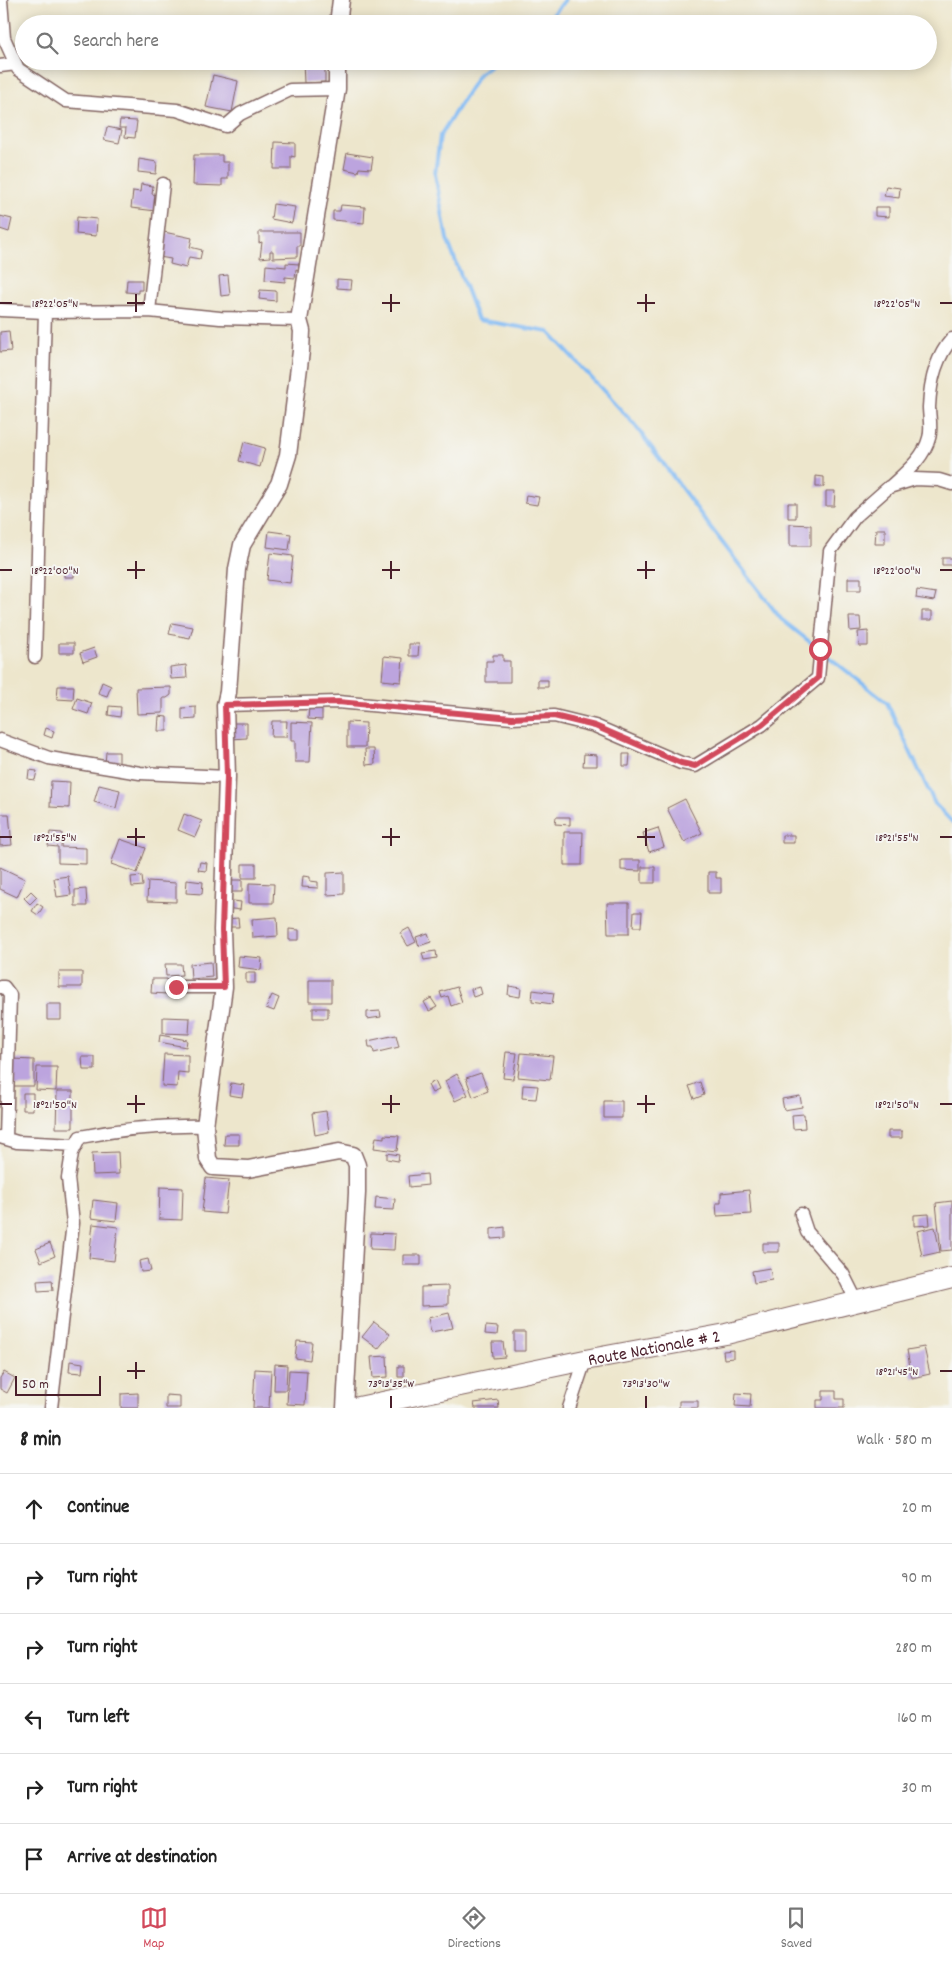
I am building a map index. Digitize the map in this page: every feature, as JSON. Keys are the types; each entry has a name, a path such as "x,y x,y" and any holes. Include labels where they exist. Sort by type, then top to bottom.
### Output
{"main road":[{"name":"Route Nationale # 2","path":"354,1408 394,1404 585,1360 726,1334 952,1278"}],"street":[{"path":"1,0 4,38 15,62"},
{"path":"339,15 341,0"},
{"path":"0,66 15,64"},
{"path":"20,70 66,101 177,110 226,126 240,114 290,90 337,89"},
{"path":"337,70 337,89 299,320 302,332 301,350 288,455 279,484 242,545 237,569 228,692 225,705 227,777 222,930 224,987 205,1126 208,1159 214,1167 248,1168 339,1152 352,1154 357,1165 357,1193 345,1408"},
{"path":"149,312 163,184"},
{"path":"0,310 149,312 220,318 299,320"},
{"path":"35,657 45,312"},
{"path":"225,705 338,702 512,718 554,716 595,726 681,763 695,766 762,725 818,678 830,551 855,517 918,460 930,437 929,406 932,380 938,361 952,338"},
{"path":"889,487 915,480 938,480 952,484"},
{"path":"0,740 49,758 76,763 140,773 227,777"},
{"path":"0,987 4,987 10,995 3,1138 17,1142 76,1146"},
{"path":"176,987 224,987"},
{"path":"51,1408 73,1223 68,1178 72,1153 80,1137 118,1130 171,1126 205,1126"},
{"path":"801,1214 807,1232 843,1274 857,1302"},
{"path":"569,1408 585,1360"}],"building":[{"path":"303,70 325,70 325,82 304,83"},
{"path":"213,75 238,81 232,112 206,107"},
{"path":"120,120 137,121 135,138 125,137 126,128 119,128"},
{"path":"107,127 122,130 119,143 104,140"},
{"path":"275,142 295,143 295,157 291,156 291,169 274,169"},
{"path":"347,153 373,157 371,169 359,168 358,172 344,169"},
{"path":"194,155 222,155 222,162 228,162 228,179 222,179 222,186 193,185"},
{"path":"139,159 157,162 156,174 138,172"},
{"path":"141,184 153,186 152,194 157,195 156,211 131,208 133,191 140,192"},
{"path":"886,186 900,188 899,198 884,196"},
{"path":"273,204 295,207 292,223 271,219"},
{"path":"341,205 365,207 364,223 333,220 333,211 340,211"},
{"path":"875,207 889,207 889,217 875,216"},
{"path":"0,216 12,219 9,232 0,229"},
{"path":"77,217 97,219 96,236 76,234"},
{"path":"164,232 192,238 190,247 202,250 200,259 189,257 186,268 170,264 171,259 159,257"},
{"path":"259,232 300,232 300,246 297,246 297,257 273,258 273,251 270,251 270,257 260,258 262,242 259,243"},
{"path":"286,263 299,264 298,270 296,269 295,278 285,277 285,282 265,280 266,265 286,267"},
{"path":"228,275 230,295 221,296 219,276"},
{"path":"337,279 352,280 351,289 337,288"},
{"path":"127,280 142,280 142,290 138,290 138,293 126,292"},
{"path":"260,290 276,291 276,301 259,299"},
{"path":"9,331 11,351 0,352 0,332"},
{"path":"244,442 265,448 260,467 239,461"},
{"path":"816,476 824,477 824,487 816,487"},
{"path":"826,491 835,491 834,506 826,506"},
{"path":"526,495 539,497 537,505 525,503"},
{"path":"788,503 796,503 796,518 788,518"},
{"path":"790,524 811,525 811,546 790,546"},
{"path":"876,529 885,529 885,544 875,544"},
{"path":"269,531 291,534 289,550 267,547"},
{"path":"270,553 293,556 290,583 267,580"},
{"path":"942,558 952,558 952,565 942,565"},
{"path":"64,570 74,570 74,577 64,577"},
{"path":"848,578 861,578 861,590 848,590"},
{"path":"917,590 936,593 934,601 916,598"},
{"path":"922,611 932,611 932,620 922,620"},
{"path":"849,617 860,617 861,630 850,631"},
{"path":"172,623 193,627 190,638 169,634"},
{"path":"868,631 868,646 859,646 858,632"},
{"path":"59,643 74,643 74,653 59,653"},
{"path":"409,644 419,644 418,656 409,656"},
{"path":"94,648 97,657 83,662 80,653"},
{"path":"493,655 503,655 503,661 510,661 510,682 486,682 486,661 493,661"},
{"path":"384,656 403,658 401,682 382,680"},
{"path":"186,665 187,678 171,679 170,667"},
{"path":"538,680 548,680 548,687 538,687"},
{"path":"102,682 111,686 107,696 98,693"},
{"path":"58,686 74,686 73,700 57,699"},
{"path":"171,687 171,695 163,698 163,713 137,714 136,688"},
{"path":"77,698 92,703 88,714 73,709"},
{"path":"109,706 121,707 120,717 108,715"},
{"path":"196,707 196,719 182,720 182,708"},
{"path":"309,707 322,707 322,720 308,719"},
{"path":"159,716 167,717 167,731 158,731"},
{"path":"272,721 287,721 286,737 271,737"},
{"path":"291,722 312,723 310,762 295,762 295,741 291,741"},
{"path":"347,722 366,723 365,747 347,747"},
{"path":"230,723 247,723 247,738 230,739"},
{"path":"46,728 54,731 52,738 44,735"},
{"path":"365,749 374,749 375,764 366,765"},
{"path":"106,752 119,752 119,765 105,764"},
{"path":"584,754 597,755 597,766 583,766"},
{"path":"623,754 630,754 629,766 623,766"},
{"path":"29,770 37,771 35,780 28,779"},
{"path":"51,781 70,782 69,808 50,807"},
{"path":"99,785 120,790 116,808 94,802"},
{"path":"685,799 702,833 684,842 667,808"},
{"path":"0,814 9,814 12,845 0,846"},
{"path":"184,814 202,821 195,837 178,830"},
{"path":"556,817 570,817 570,825 555,824"},
{"path":"658,828 664,847 649,852 643,833"},
{"path":"50,832 62,833 61,847 86,848 86,864 58,863 58,847 48,846"},
{"path":"564,832 583,832 582,865 564,865"},
{"path":"782,835 794,835 794,843 782,843"},
{"path":"120,839 146,848 137,873 111,864"},
{"path":"621,860 640,860 640,871 621,870"},
{"path":"200,862 207,863 206,871 198,870"},
{"path":"242,864 256,864 256,878 242,878"},
{"path":"0,867 25,879 17,897 0,889"},
{"path":"642,867 655,867 655,883 642,883"},
{"path":"344,872 344,894 327,895 327,873"},
{"path":"708,872 716,872 716,878 721,878 721,893 708,893"},
{"path":"68,876 71,895 57,897 54,878"},
{"path":"142,876 143,886 132,887 131,877"},
{"path":"303,876 310,877 310,881 318,882 318,888 302,887"},
{"path":"187,880 203,882 202,894 186,893"},
{"path":"226,880 242,880 242,892 226,892"},
{"path":"148,881 176,883 176,902 147,901"},
{"path":"249,883 274,884 273,903 249,903"},
{"path":"86,889 87,906 75,906 75,890"},
{"path":"31,891 37,897 30,904 24,898"},
{"path":"226,900 241,902 240,910 226,908"},
{"path":"37,903 43,907 38,915 32,911"},
{"path":"607,903 629,903 629,934 608,934"},
{"path":"634,912 642,912 641,927 633,927"},
{"path":"277,917 278,936 253,938 252,919"},
{"path":"238,918 239,927 226,927 226,919"},
{"path":"409,928 416,942 408,946 400,933"},
{"path":"289,929 299,930 299,940 289,940"},
{"path":"428,933 431,942 419,946 416,937"},
{"path":"436,951 437,958 424,960 422,953"},
{"path":"239,956 262,958 261,970 238,967"},
{"path":"211,962 212,977 191,979 190,964"},
{"path":"165,964 181,964 182,975 166,976"},
{"path":"59,972 82,972 82,987 59,987"},
{"path":"246,973 255,973 255,983 246,983"},
{"path":"152,979 167,979 167,994 151,993"},
{"path":"309,980 331,980 331,1002 309,1002"},
{"path":"509,986 521,988 520,997 508,995"},
{"path":"457,987 462,1002 451,1006 448,996 442,998 440,992"},
{"path":"480,987 482,994 473,997 471,989"},
{"path":"533,990 554,993 552,1004 532,1001"},
{"path":"272,995 279,998 274,1011 266,1008"},
{"path":"431,998 437,1007 429,1011 424,1002"},
{"path":"47,1004 61,1004 61,1020 47,1020"},
{"path":"313,1008 328,1008 328,1018 313,1018"},
{"path":"380,1011 381,1017 367,1019 367,1012"},
{"path":"163,1017 190,1018 189,1034 163,1033"},
{"path":"160,1035 187,1040 186,1047 159,1042"},
{"path":"396,1035 399,1047 374,1053 373,1047 369,1047 368,1041"},
{"path":"506,1052 517,1053 513,1079 503,1078"},
{"path":"521,1053 553,1056 550,1080 518,1077"},
{"path":"164,1054 188,1055 188,1073 178,1072 177,1087 162,1086"},
{"path":"82,1057 95,1057 95,1070 83,1070"},
{"path":"12,1059 34,1060 34,1086 12,1086"},
{"path":"37,1067 57,1067 56,1091 36,1090"},
{"path":"481,1073 488,1091 473,1097 466,1078"},
{"path":"457,1074 468,1095 455,1101 445,1081"},
{"path":"435,1081 439,1090 432,1093 428,1085"},
{"path":"700,1082 704,1095 694,1099 689,1086"},
{"path":"231,1083 244,1085 242,1097 229,1095"},
{"path":"523,1085 538,1086 536,1099 522,1098"},
{"path":"57,1091 73,1091 73,1128 56,1128"},
{"path":"23,1093 33,1093 33,1110 23,1110"},
{"path":"800,1096 802,1107 784,1110 782,1099"},
{"path":"604,1101 622,1101 622,1118 604,1118"},
{"path":"326,1111 329,1132 315,1135 312,1113"},
{"path":"804,1114 805,1128 793,1129 792,1115"},
{"path":"888,1131 902,1131 902,1138 888,1138"},
{"path":"225,1134 239,1134 239,1145 224,1145"},
{"path":"384,1135 399,1136 397,1151 374,1148 376,1137 384,1138"},
{"path":"118,1152 119,1174 93,1175 92,1153"},
{"path":"387,1153 399,1155 398,1161 387,1159"},
{"path":"427,1174 428,1185 409,1187 408,1176"},
{"path":"206,1178 229,1180 225,1214 202,1212"},
{"path":"160,1187 183,1188 182,1220 159,1219"},
{"path":"749,1190 751,1214 717,1216 716,1203 721,1203 721,1193"},
{"path":"376,1197 395,1199 394,1210 375,1209"},
{"path":"93,1200 118,1203 116,1221 91,1218"},
{"path":"952,1201 952,1250 941,1251 936,1203"},
{"path":"929,1214 930,1225 914,1226 914,1215"},
{"path":"93,1224 118,1227 114,1261 89,1258"},
{"path":"505,1227 505,1238 491,1239 491,1229"},
{"path":"935,1227 940,1252 922,1256 917,1231"},
{"path":"371,1233 395,1234 394,1250 370,1249"},
{"path":"50,1243 55,1256 41,1262 36,1249"},
{"path":"763,1243 779,1243 779,1252 763,1252"},
{"path":"403,1255 421,1255 421,1265 403,1265"},
{"path":"148,1259 151,1271 141,1272 139,1261"},
{"path":"770,1268 772,1280 754,1283 752,1271"},
{"path":"52,1280 53,1290 38,1291 37,1281"},
{"path":"448,1286 448,1305 421,1306 421,1287"},
{"path":"449,1313 453,1328 431,1332 428,1318"},
{"path":"374,1322 390,1334 378,1349 362,1337"},
{"path":"486,1326 498,1327 497,1335 485,1334"},
{"path":"514,1332 525,1332 525,1351 514,1351"},
{"path":"297,1341 312,1342 310,1360 295,1358"},
{"path":"492,1342 503,1342 505,1357 493,1358"},
{"path":"924,1347 930,1374 912,1378 907,1350"},
{"path":"733,1350 733,1358 724,1359 723,1351"},
{"path":"387,1356 388,1377 373,1378 371,1357"},
{"path":"70,1361 83,1363 82,1373 69,1372"},
{"path":"275,1364 287,1365 286,1390 274,1390"},
{"path":"398,1366 404,1366 404,1377 398,1377"},
{"path":"255,1369 271,1370 269,1408 253,1408"},
{"path":"289,1370 307,1371 305,1405 287,1404"},
{"path":"4,1372 15,1378 7,1393 0,1389 0,1378"},
{"path":"823,1391 836,1391 836,1399 844,1399 844,1408 817,1408 817,1400 823,1400"},
{"path":"138,1393 138,1408 121,1408 121,1394"},
{"path":"736,1393 751,1394 750,1407 735,1406"},
{"path":"166,1395 180,1396 180,1408 166,1408"},
{"path":"498,1400 499,1408 475,1408 474,1403"},
{"path":"679,1401 698,1401 698,1408 679,1408"}],"waterway":[{"path":"552,15 565,0"},
{"path":"484,70 479,74 440,136 435,174 447,239 478,320 549,332 634,424 781,619 887,703 935,804 952,822"}],"route":[{"path":"176,987 224,987 222,930 227,777 225,705 338,702 512,718 554,716 595,726 681,763 695,766 762,725 818,678 820,649"}]}
